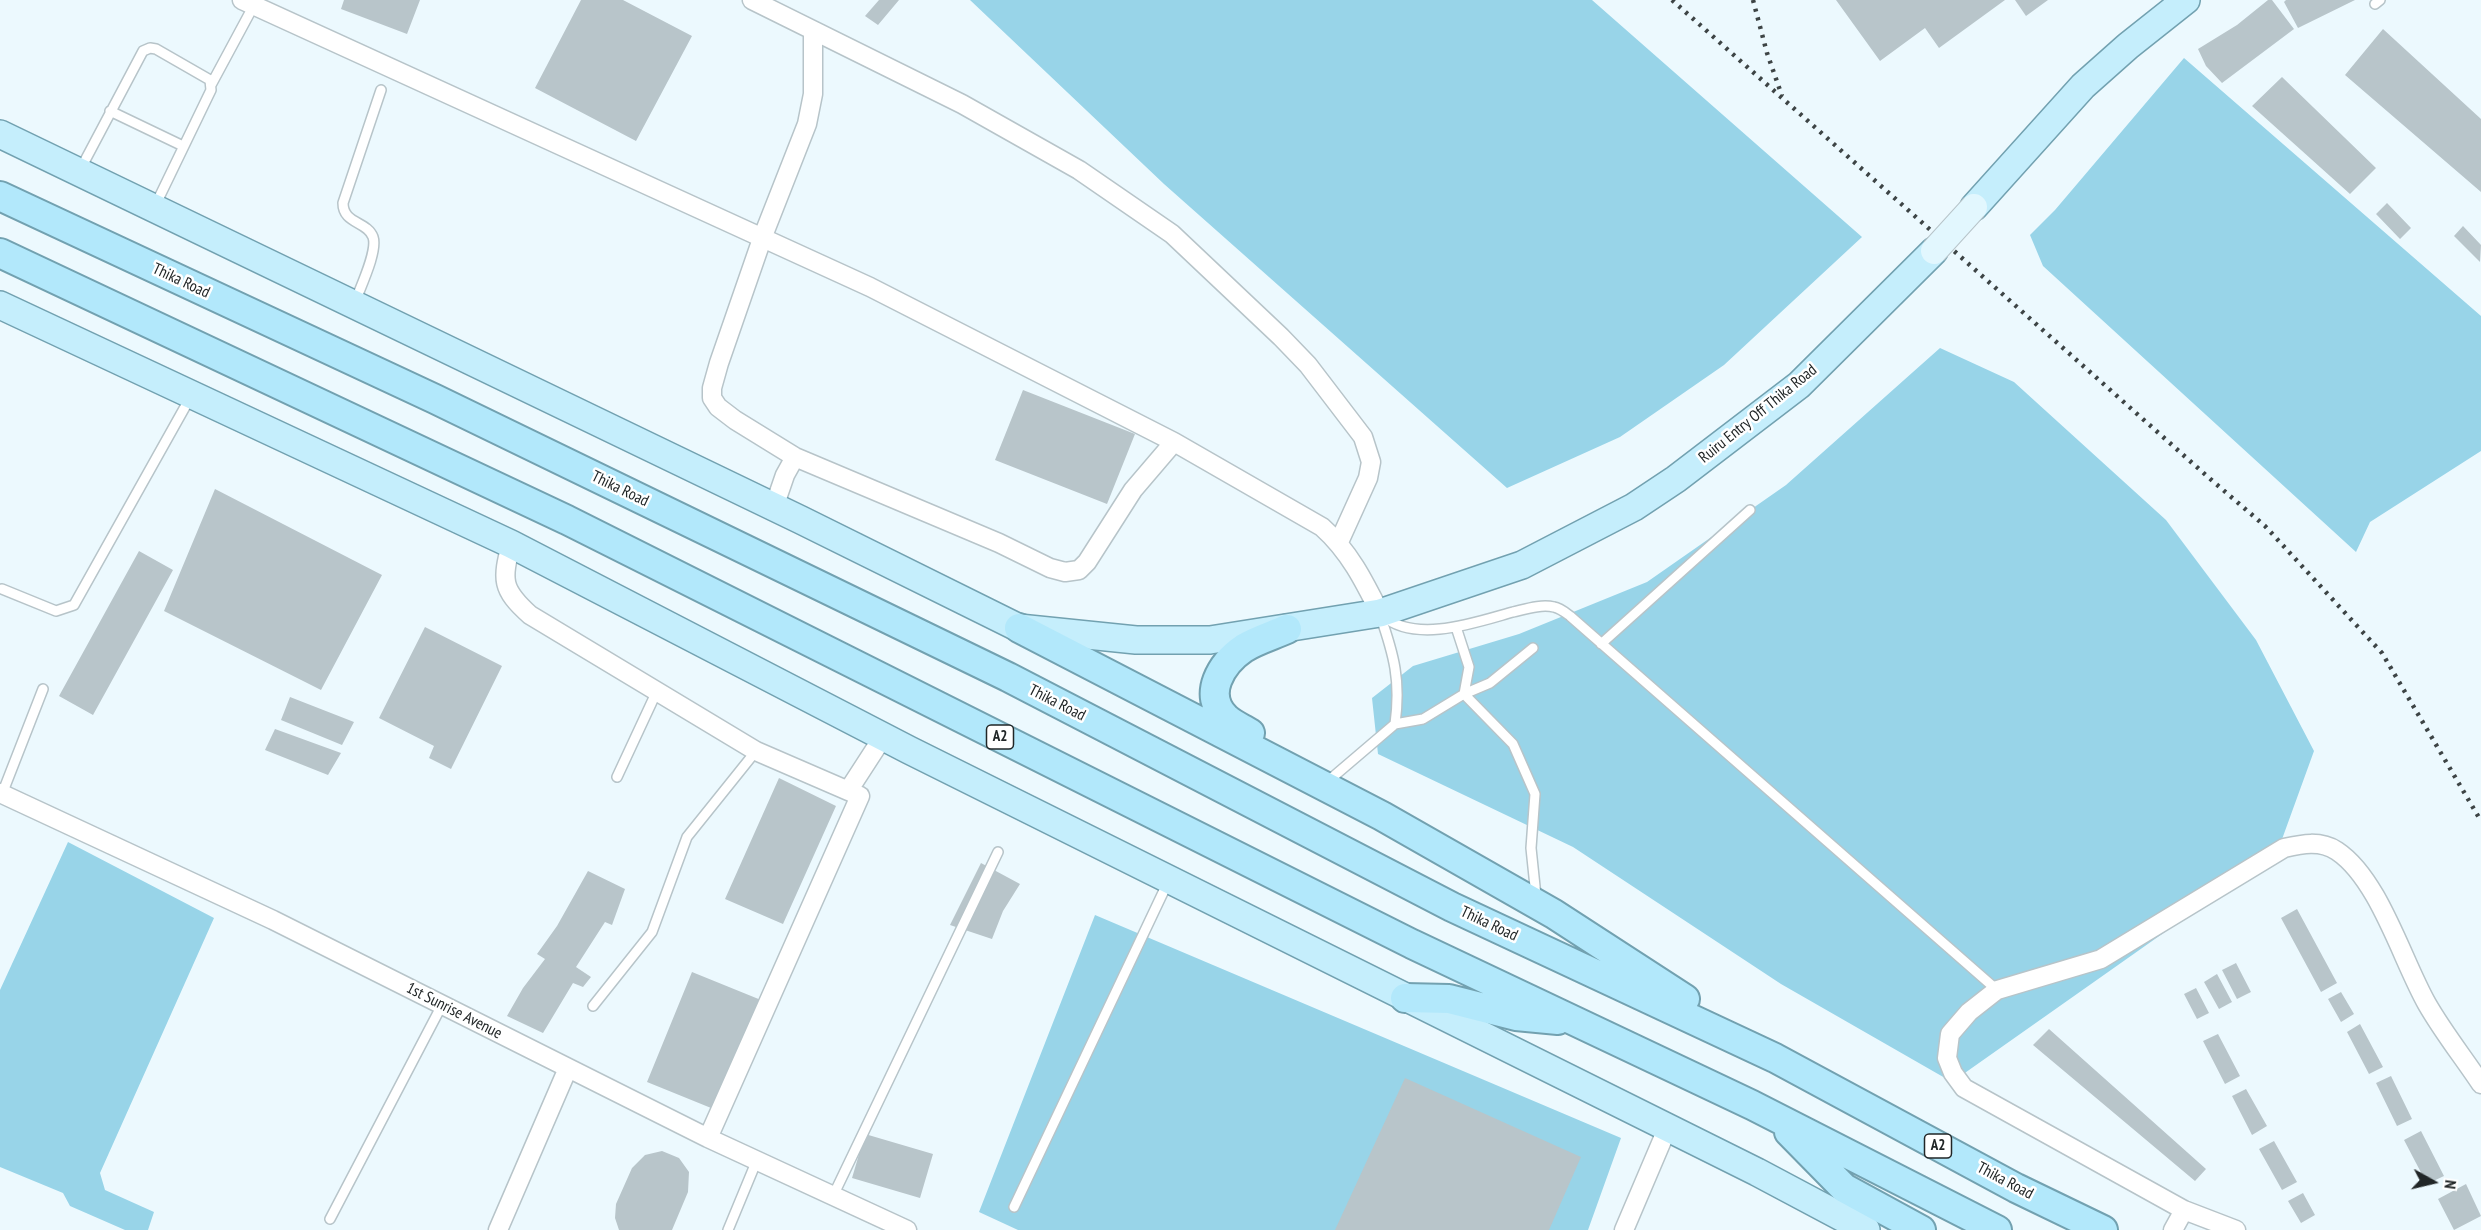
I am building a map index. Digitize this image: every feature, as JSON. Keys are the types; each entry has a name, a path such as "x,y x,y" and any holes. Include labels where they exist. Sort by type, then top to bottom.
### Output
{"highway":[{"name":"Thika Road","path":"0,196 446,404 1008,677 1452,907 1775,1058 2016,1188 2103,1230"},
{"name":"A2","path":"0,253 567,520 1412,944 1771,1115 1997,1230"},
{"path":"1019,628 1382,816"},
{"path":"1287,629 1244,648 1220,671 1213,693 1217,706 1226,718 1382,816 1536,905 1775,1058"},
{"path":"1405,998 1449,999 1516,1016 1575,1022"},
{"path":"1771,1115 1844,1188 1921,1230"}],"main road":[{"name":"Ruiru Entry Off Thika Road","path":"1019,628 1136,640 1210,640 1380,613 1522,566 1634,507 1676,479 1799,385 1934,251 2083,86 2128,46 2186,0"},
{"path":"0,134 774,507 1019,628"},
{"path":"0,306 511,544 884,737 1757,1172 1866,1230"}],"street":[{"path":"752,0 962,104 1079,170 1172,234 1308,365 1363,437 1371,462 1368,478 1340,542"},
{"path":"248,3 763,236 870,287 1174,442 1322,527 1340,542 1380,613"},
{"path":"813,32 813,94 807,124 763,236 719,363 712,387 712,398 718,407 795,457 999,543 1050,568 1065,572 1079,570 1087,562 1133,490 1174,442"},
{"path":"774,507 785,475 795,457"},
{"path":"511,544 504,573 516,603 530,615 756,751 860,796 708,1138"},
{"path":"848,791 884,737"},
{"name":"1st Sunrise Avenue","path":"1,793 273,920 708,1138 907,1230"},
{"path":"2236,1230 2184,1210 1964,1088 1953,1073 1947,1058 1950,1034 1968,1011 1997,990 2101,959 2284,848 2309,842 2335,850 2350,863 2373,893 2427,1004 2481,1084"},
{"path":"498,1230 568,1068"},
{"path":"1623,1230 1667,1129"},
{"path":"2173,1230 2184,1210"}],"lane":[{"path":"153,209 211,90 211,85 248,3"},
{"path":"79,172 143,51 150,48 156,49 210,80 211,85"},
{"path":"354,304 372,255 374,243 368,231 348,218 343,211 343,203 381,90"},
{"path":"110,111 183,146"},
{"path":"2,590 56,611 74,605 191,395"},
{"path":"1601,644 1750,510"},
{"path":"1380,613 1392,624 1434,630 1456,627 1538,606 1556,607 1997,990"},
{"path":"1380,613 1394,656 1398,699 1395,724"},
{"path":"1456,627 1469,667 1464,694"},
{"path":"1327,782 1395,724 1423,719 1464,694 1490,683 1533,648"},
{"path":"1,793 43,689"},
{"path":"617,777 657,691"},
{"path":"1464,694 1513,744 1535,794 1531,848 1536,905"},
{"path":"593,1006 652,932 687,837 756,751"},
{"path":"833,1196 998,852"},
{"path":"1014,1207 1169,880"},
{"path":"330,1218 442,1005"},
{"path":"728,1230 757,1160"}],"shaded area":[{"path":"970,0 1592,0 1862,237 1724,365 1620,437 1507,488 1164,184"},
{"path":"2184,58 2481,316 2481,451 2370,522 2356,552 2043,266 2030,235 2055,210"},
{"path":"1940,348 2014,382 2166,520 2256,640 2314,751 2277,853 1952,1082 1781,984 1573,847 1378,754 1372,698 1413,666 1519,634 1647,582 1786,485"},
{"path":"68,842 214,918 100,1173 105,1190 154,1212 148,1230 125,1230 70,1206 63,1193 0,1167 0,990"},
{"path":"1095,915 1621,1138 1588,1230 1018,1230 979,1212"}],"building":[{"path":"344,0 420,0 407,34 341,9"},
{"path":"581,0 623,0 692,36 636,141 535,88"},
{"path":"879,0 899,0 878,25 865,16"},
{"path":"1836,0 2005,0 1939,48 1925,28 1880,61"},
{"path":"2015,0 2048,0 2026,16"},
{"path":"2268,0 2272,0 2294,29 2222,83 2206,66 2198,49 2237,25"},
{"path":"2286,0 2355,0 2298,28 2284,2"},
{"path":"2383,29 2481,119 2481,192 2345,75"},
{"path":"2282,77 2376,168 2350,194 2252,106"},
{"path":"2387,203 2411,228 2400,239 2376,214"},
{"path":"2463,226 2481,245 2480,262 2454,236"},
{"path":"1023,390 1135,434 1107,504 995,460"},
{"path":"215,489 382,575 321,690 164,611"},
{"path":"139,551 173,570 93,715 59,696"},
{"path":"425,627 502,666 451,769 429,758 434,746 379,718"},
{"path":"290,697 354,722 342,745 281,720"},
{"path":"275,729 341,753 328,775 265,750"},
{"path":"779,778 836,806 783,924 725,899"},
{"path":"981,863 1020,884 1003,911 992,939 950,925"},
{"path":"588,871 625,889 612,925 605,922 576,967 591,977 583,987 573,983 543,1033 507,1016 523,988 545,959 537,954 557,926"},
{"path":"2297,909 2337,983 2321,992 2281,918"},
{"path":"2236,963 2251,992 2237,999 2222,970"},
{"path":"692,972 761,1000 716,1110 647,1082"},
{"path":"2217,974 2232,1002 2219,1009 2204,982"},
{"path":"2196,988 2209,1013 2197,1019 2184,994"},
{"path":"2341,992 2354,1014 2341,1022 2328,999"},
{"path":"2360,1024 2383,1067 2369,1074 2347,1032"},
{"path":"2049,1029 2206,1169 2195,1181 2033,1045"},
{"path":"2218,1034 2240,1076 2225,1084 2203,1041"},
{"path":"2391,1076 2412,1119 2397,1126 2376,1083"},
{"path":"1405,1078 1581,1157 1549,1230 1335,1230"},
{"path":"2246,1089 2267,1126 2252,1135 2232,1096"},
{"path":"2421,1131 2444,1176 2427,1184 2404,1140"},
{"path":"865,1134 933,1154 920,1198 852,1178"},
{"path":"2274,1141 2297,1182 2282,1190 2259,1149"},
{"path":"662,1151 679,1158 689,1172 688,1192 672,1230 619,1230 615,1218 616,1204 632,1168 645,1155"},
{"path":"2466,1184 2481,1216 2454,1230 2438,1199"},
{"path":"2303,1193 2315,1215 2301,1223 2288,1201"}],"railway":[{"path":"1672,0 2265,526 2382,653 2481,821"},
{"path":"1753,0 1767,53 1782,96"}]}
